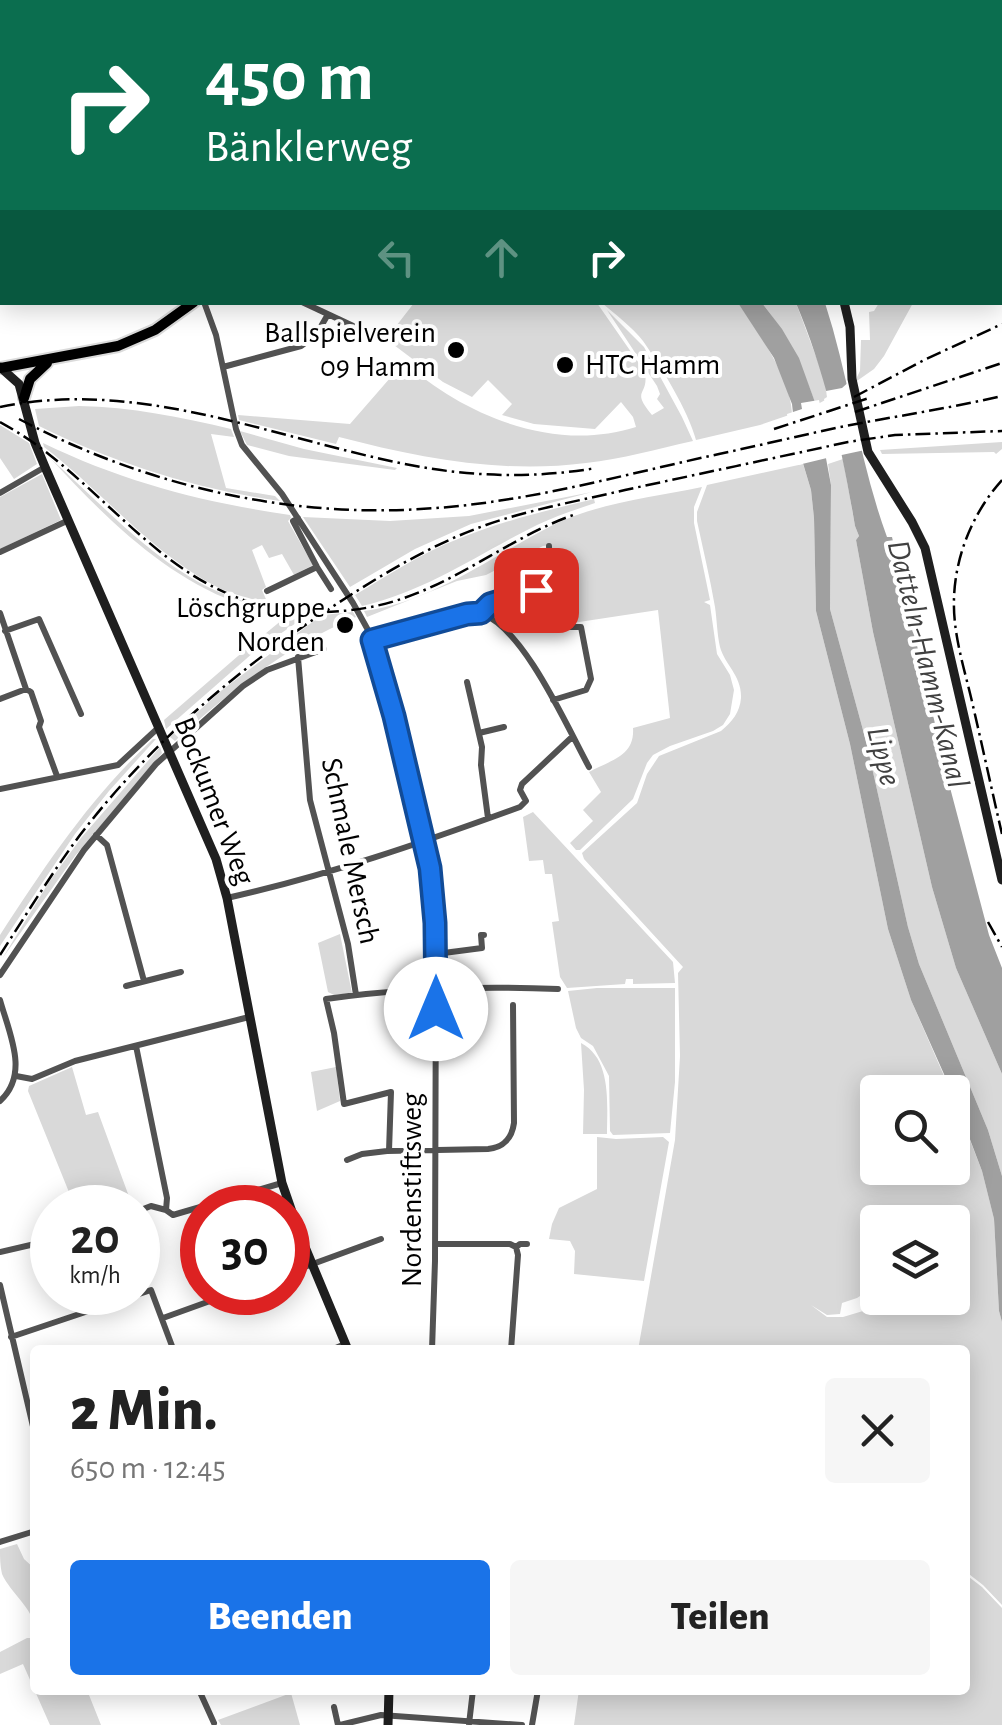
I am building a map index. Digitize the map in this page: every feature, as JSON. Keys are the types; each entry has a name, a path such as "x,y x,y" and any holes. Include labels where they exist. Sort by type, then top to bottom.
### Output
{"main road":[{"path":"0,368 134,341 190,305"},
{"path":"845,305 850,326 852,379 868,450 925,548 1002,880"},
{"path":"24,398 27,382 54,359"},
{"name":"Bockumer Weg","path":"0,368 18,381 45,467 216,859 282,1183 346,1345"},
{"path":"388,1720 390,1695"}],"street":[{"name":"Nordenstiftsweg","path":"205,305 242,445 298,518 361,616 372,640 424,840 434,900 436,954 432,1345"},
{"path":"307,305 380,340"},
{"path":"223,366 301,346 316,334 327,316"},
{"path":"0,493 45,467"},
{"name":"Nordenstiftsweg","path":"298,518 294,521 331,589"},
{"path":"0,552 69,520"},
{"path":"549,546 550,590 558,611"},
{"path":"267,591 317,567"},
{"path":"481,613 490,604 508,597 550,590"},
{"path":"0,613 26,689 31,692 42,720 39,727 57,776"},
{"path":"372,640 481,613 519,644 589,767"},
{"path":"4,631 37,614 81,714"},
{"path":"554,700 586,690 591,679 581,627 564,627 561,620"},
{"path":"0,976 66,875 138,783 243,686 267,670 324,649"},
{"name":"Schmale Mersch","path":"298,658 310,800 348,944 356,995"},
{"path":"467,682 479,733 488,818"},
{"path":"0,699 26,689"},
{"path":"0,788 118,766 159,727"},
{"path":"479,733 504,728"},
{"path":"227,898 329,871 520,807 526,801 520,790 522,784 572,737"},
{"path":"96,835 107,845 144,981"},
{"path":"436,954 482,948 484,935"},
{"path":"126,986 181,972"},
{"path":"389,1151 390,1092 344,1104 326,999 436,988 558,989"},
{"path":"0,1000 15,1055 16,1076 9,1092 0,1100"},
{"path":"347,1160 389,1151 502,1146 514,1123 513,1005"},
{"path":"16,1076 32,1079 76,1061 249,1016"},
{"path":"136,1046 167,1198 166,1210"},
{"path":"160,1208 174,1216 282,1183"},
{"path":"312,1263 380,1240"},
{"path":"435,1244 516,1247 510,1345"},
{"path":"516,1247 527,1244"},
{"path":"0,1252 30,1245"},
{"path":"0,1285 30,1416"},
{"path":"160,1310 172,1345"},
{"path":"163,1318 180,1312"},
{"path":"11,1336 72,1315"},
{"path":"26,1400 30,1399"},
{"path":"0,1542 30,1533"},
{"path":"201,1695 214,1723"},
{"path":"469,1723 472,1695"},
{"path":"532,1725 537,1695"},
{"path":"334,1707 339,1725 388,1720 522,1725"}],"shaded area":[{"path":"412,305 598,305 645,372 641,396 652,415 664,408 657,399 657,386 607,310 644,347 693,441 586,463 523,467 461,462 339,437 336,444 239,420 238,415 350,424 404,362 454,399 512,424 574,435 636,427 621,402 595,429 534,424 502,415 512,404 488,380 472,397 443,382 386,339"},
{"path":"604,305 739,305 780,371 792,414 696,440 666,376 629,326"},
{"path":"739,305 764,305 782,329 799,358 816,405 831,485 830,609 866,741 908,927 919,964 965,1075 944,1075 911,1000 888,929 850,744 816,611 811,490 796,440 792,404 774,358"},
{"path":"763,305 797,305 829,398 816,405 780,328"},
{"path":"797,305 826,305 877,508 887,537 892,537 948,780 989,935 1002,968 1002,1074 956,968 932,887 873,632 839,440"},
{"path":"878,305 912,305 884,356 854,383 860,371 861,340 870,340 869,312"},
{"path":"79,406 156,413 231,429 234,437 211,434 226,488 275,496 280,501 156,473 39,426 35,409"},
{"path":"0,425 29,443 37,464 14,479 0,458"},
{"path":"240,431 397,468 289,456 247,445"},
{"path":"1002,442 1002,449 996,454 882,454 880,450"},
{"path":"43,443 164,489 290,515 288,521 313,565 294,575 282,554 269,558 262,545 252,550 268,604 223,590 170,557"},
{"path":"50,458 130,532 196,580 241,600 309,614 254,652 166,729 164,720 288,615 235,602 182,576 112,521"},
{"path":"843,459 873,632 932,887 956,968 1002,1074 1002,1176 970,1087 970,1075 965,1075 919,964 830,609 828,464"},
{"path":"803,464 814,518 816,611 850,744 888,929 911,1000 944,1075 860,1075 860,1185 970,1185 970,1140 982,1171 994,1219 1002,1322 1002,1605 970,1575 970,1345 639,1345 675,1140 680,1056 678,973 683,967 582,853 637,803 647,774 659,756 721,731 739,708 741,690 720,647 697,521 707,485"},
{"path":"42,474 61,520 0,549 0,497"},
{"path":"702,487 694,507 694,523 710,600 704,602 710,605 717,654 734,690 730,714 713,731 653,755 633,799 576,850 570,843 593,821 583,810 601,792 589,772 626,751 633,728 670,718 658,610 566,624 553,584 551,545 486,575 457,581 367,617 364,611 438,588 570,517"},
{"path":"592,492 471,524 415,549 350,587 303,517 390,521 469,516"},
{"path":"594,499 595,503 537,525 408,591 362,606 355,595 458,539 508,521"},
{"path":"353,612 356,617 260,671 175,741 170,737 222,690 311,623 323,615"},
{"path":"153,739 75,834 0,946 0,935 70,832"},
{"path":"160,747 162,753 75,856 2,959 81,838"},
{"path":"533,812 673,962 675,983 633,984 633,979 626,979 625,984 567,988 560,977 552,922 559,921 552,874 545,874 543,860 529,861 523,817"},
{"path":"340,934 352,993 334,995 328,992 318,943"},
{"path":"675,988 675,1082 670,1133 613,1135 610,1131 609,1076 593,1046 581,1038 576,1028 568,991"},
{"path":"581,1043 591,1050 603,1071 607,1134 583,1134"},
{"path":"72,1067 86,1115 98,1112 125,1185 66,1185 29,1086"},
{"path":"336,1067 340,1101 317,1111 311,1072"},
{"path":"970,1087 1002,1176 1002,1322 994,1219 970,1139"},
{"path":"597,1137 663,1137 669,1142 644,1281 574,1274 575,1251 570,1241 549,1239 559,1208 597,1189"},
{"path":"17,1544 30,1564 30,1614 1,1571 0,1549"},
{"path":"970,1578 1002,1608 1002,1725 574,1725 578,1695 970,1695"},
{"path":"30,1638 30,1680 23,1664 0,1674 0,1652"},
{"path":"37,1695 89,1695 101,1725 50,1725"},
{"path":"292,1695 300,1725 221,1725 218,1720"}],"pier":[{"path":"851,380 865,450 837,456 824,399 826,391 842,388"},
{"path":"819,400 831,457 798,465 787,414 802,409 801,403"}],"railway":[{"path":"854,397 1002,324"},
{"path":"855,412 1002,363"},
{"path":"19,419 67,443 169,480 274,503 382,510 436,508 543,493 845,426 1002,396"},
{"path":"774,429 869,398"},
{"path":"0,407 54,400 160,406 369,456 464,473 530,475 596,468"},
{"path":"0,422 51,456 138,533 196,577 265,606 331,612 392,602 448,579 576,514"},
{"path":"0,955 80,835 165,739 296,631 426,551 486,525 538,510 848,442 895,435 1002,431"},
{"path":"1002,480 971,528 958,565 954,603 958,644 1002,834"},
{"path":"988,922 1002,947"}],"place":[{"name":"Ballspielverein 09 Hamm","path":"456,350"},
{"name":"HTC Hamm","path":"565,365"},
{"name":"Löschgruppe Norden","path":"345,625"}],"route":[{"path":"436,1009 430,868 372,640 481,613 490,604 536,590"}],"water label":[{"name":"Datteln-Hamm-Kanal","path":"928,664"},
{"name":"Lippe","path":"884,756"}]}
